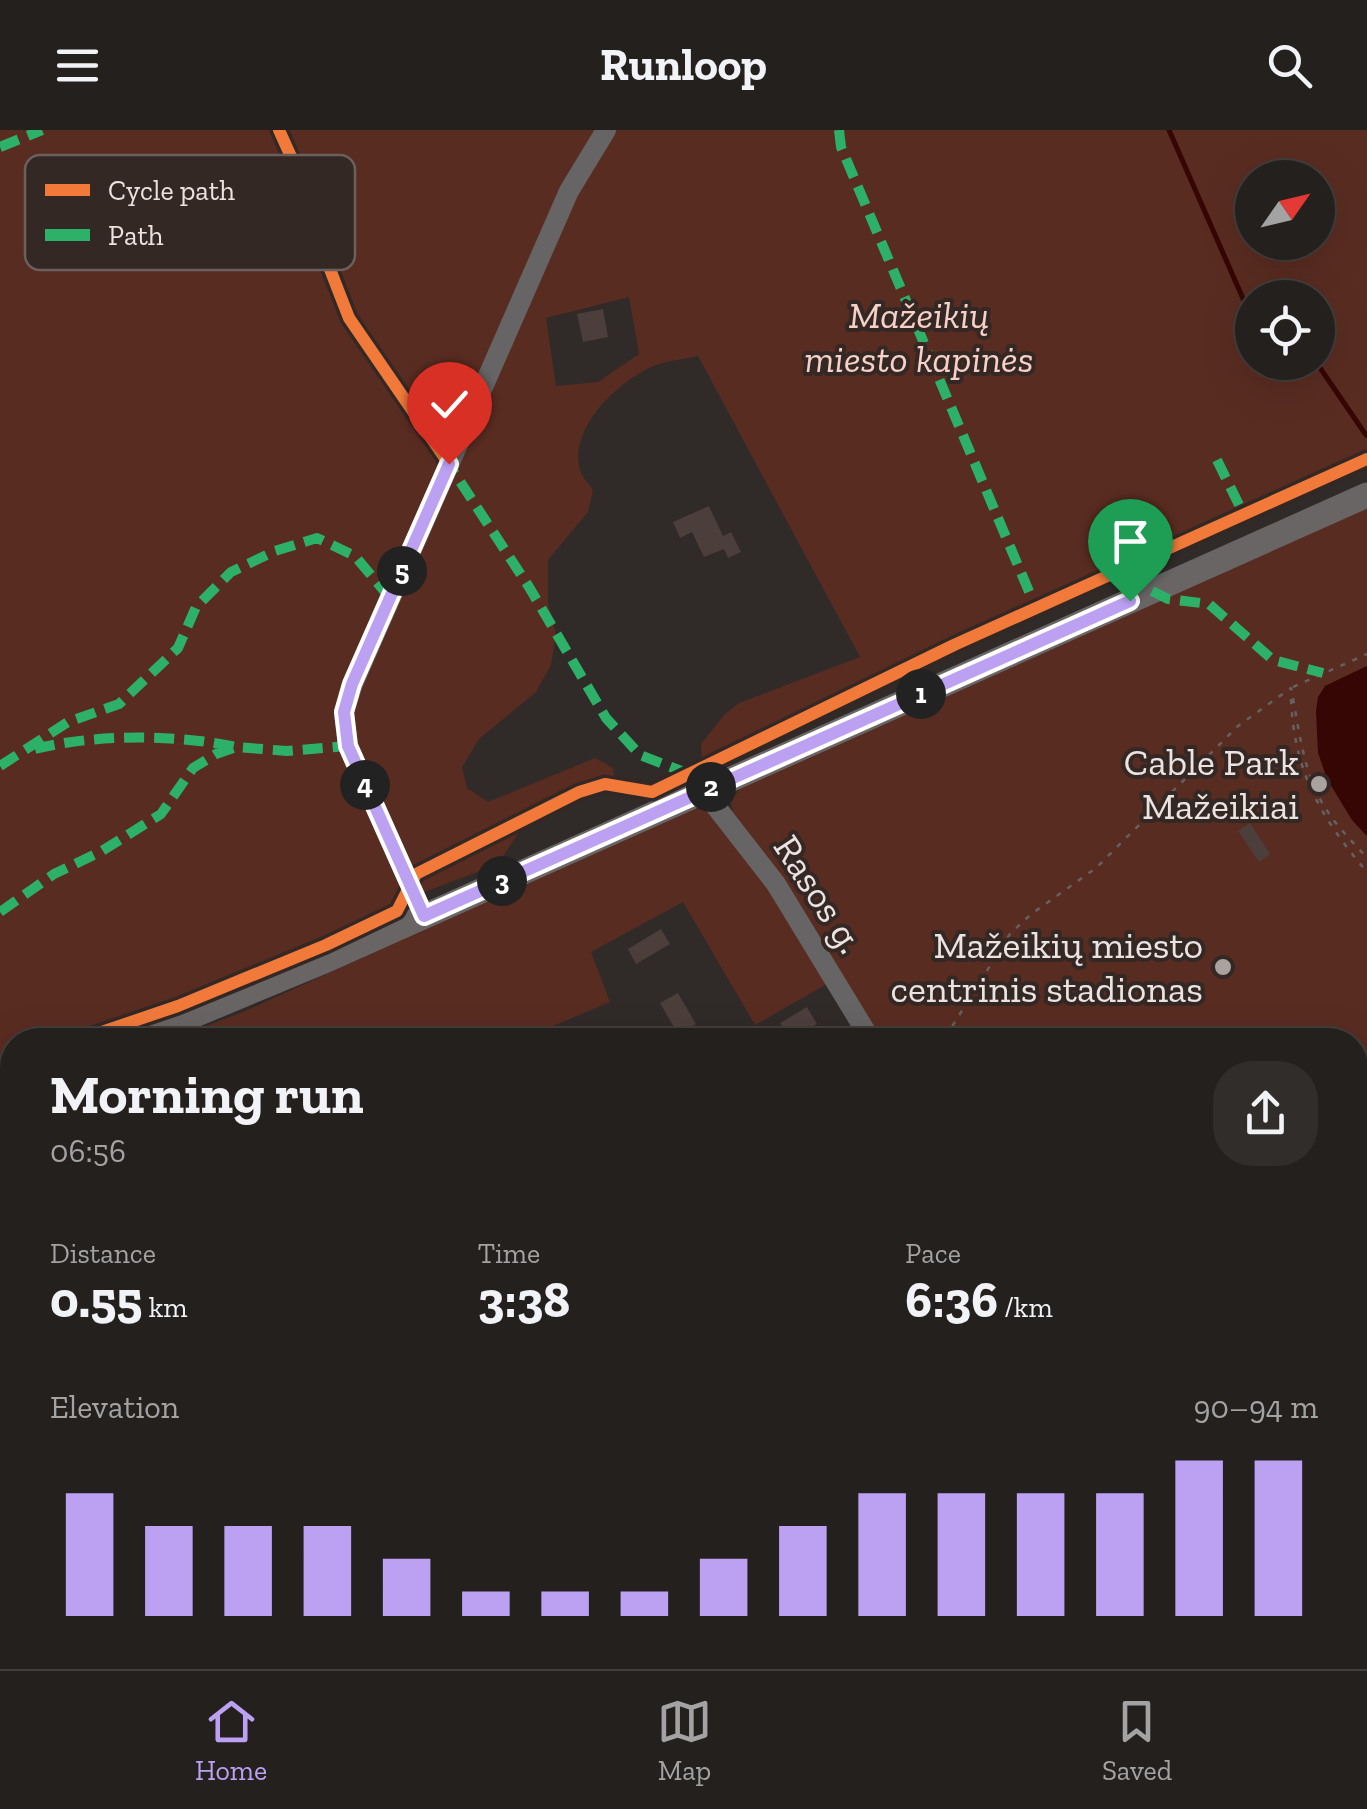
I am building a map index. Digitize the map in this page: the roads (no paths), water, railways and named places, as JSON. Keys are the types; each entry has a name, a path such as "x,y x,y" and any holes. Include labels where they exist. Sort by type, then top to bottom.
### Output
{"main road":[{"path":"159,1028 239,998 1367,495"}],"street":[{"path":"424,916 348,746 344,712 352,684 569,191 606,130"},
{"name":"Rasos g.","path":"704,790 776,884 864,1028"}],"waterway":[{"path":"1169,130 1235,280"},
{"path":"1328,380 1366,435"}],"place":[{"name":"Cable Park Mažeikiai","path":"1319,784"},
{"name":"Mažeikių miesto centrinis stadionas","path":"1223,967"}],"park label":[{"name":"Mažeikių miesto kapinės","path":"919,337"}]}
